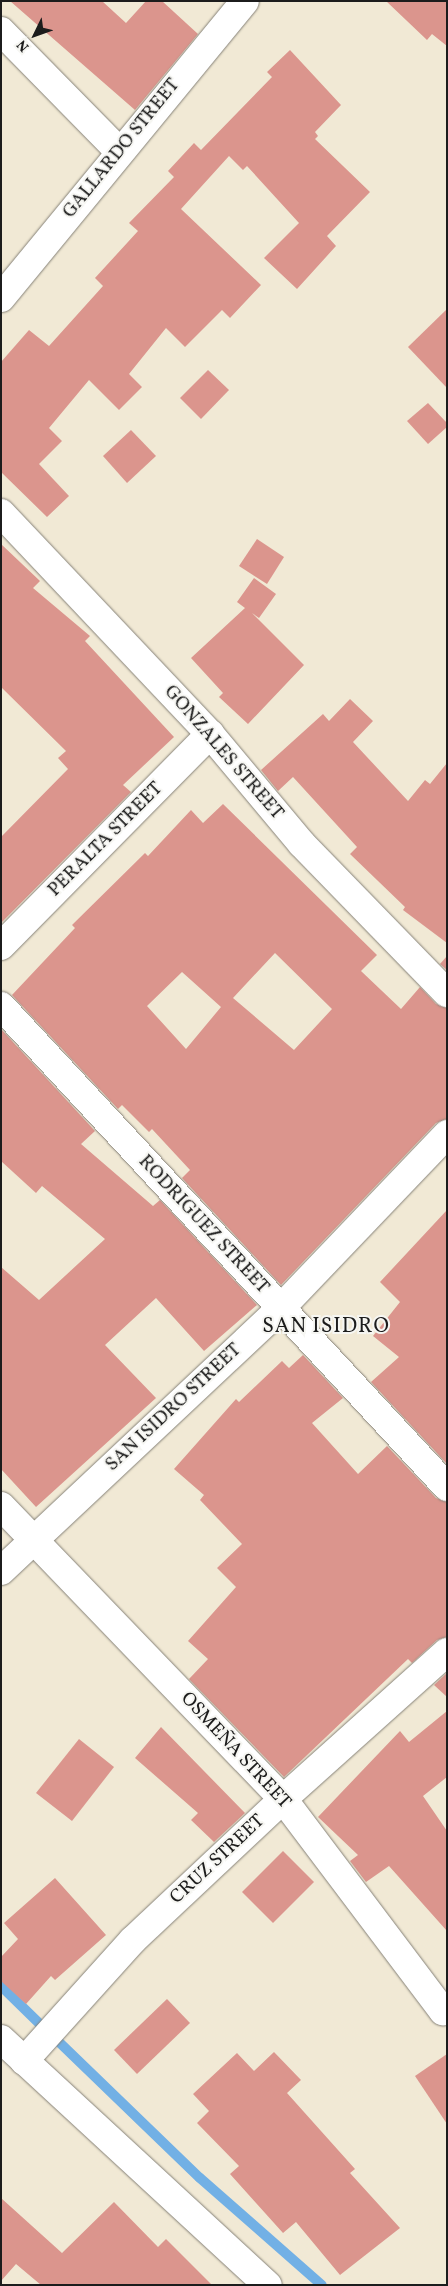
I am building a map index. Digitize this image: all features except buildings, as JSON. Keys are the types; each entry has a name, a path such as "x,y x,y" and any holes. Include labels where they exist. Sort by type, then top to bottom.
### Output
{"street":[{"name":"GALLARDO STREET","path":"1,298 119,151 245,1"},
{"path":"1,32 119,151"},
{"name":"GONZALES STREET","path":"1,513 210,734 302,844 447,993"},
{"name":"PERALTA STREET","path":"1,946 210,734"},
{"name":"RODRIGUEZ STREET","path":"1,1006 447,1487"},
{"name":"SAN ISIDRO STREET","path":"1,1571 280,1309 447,1134"},
{"name":"OSMEÑA STREET","path":"1,1506 283,1799 443,2011 447,2009"},
{"name":"CRUZ STREET","path":"24,2061 133,1940 283,1799 447,1652"},
{"path":"1,2039 268,2285"}],"waterway":[{"path":"1,1986 45,2029"},
{"path":"60,2043 200,2178 322,2285"}],"district":[{"name":"SAN ISIDRO","path":"326,1327"}]}
